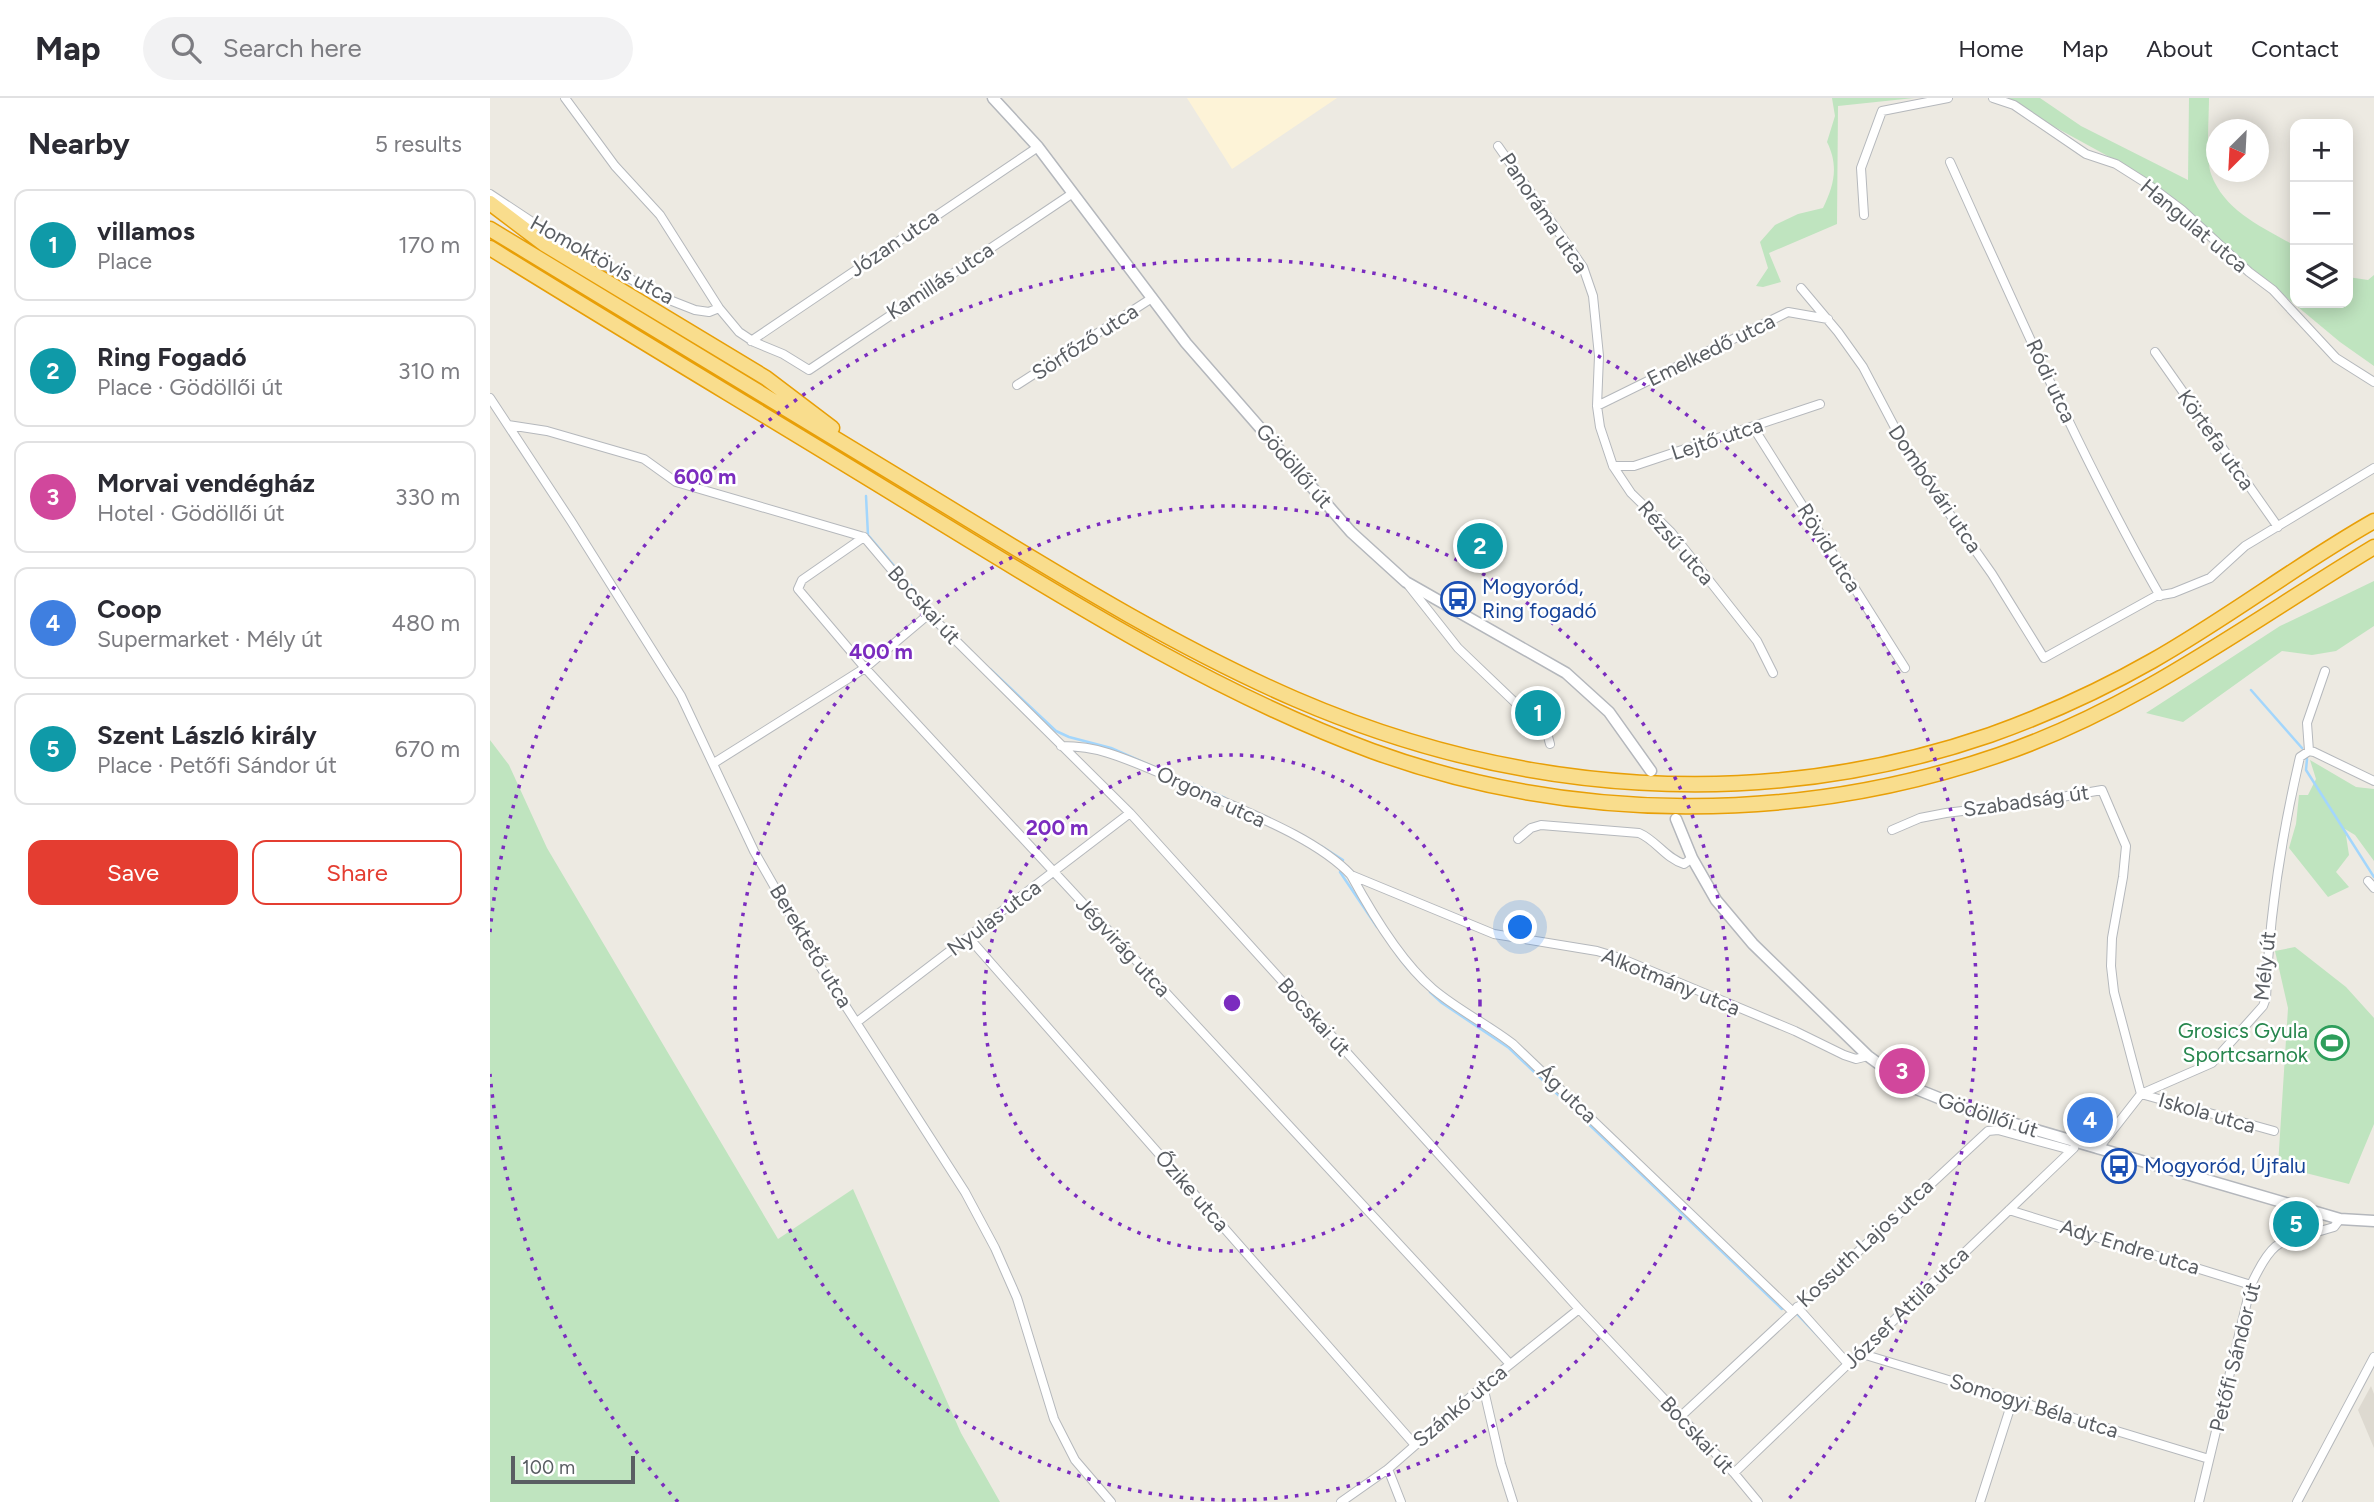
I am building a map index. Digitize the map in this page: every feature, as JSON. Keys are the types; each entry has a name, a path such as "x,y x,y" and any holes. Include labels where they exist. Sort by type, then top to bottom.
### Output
{"highway":[{"path":"490,203 544,244 766,378 883,467"},
{"path":"490,229 1151,627 1245,675 1337,716 1436,749 1511,767 1581,778 1664,785 1749,783 1856,770 1925,754 2028,721 2102,688 2154,660 2374,521"},
{"path":"490,248 944,524 1189,668 1286,715 1377,752 1471,780 1542,795 1658,806 1742,806 1856,792 1970,765 2083,722 2179,672 2374,547"}],"main road":[{"name":"Gödöllői út","path":"993,98 1038,148 1186,343 1351,532 1406,582 1566,673 1609,712 1651,771"},
{"name":"Gödöllői út","path":"1676,819 1692,858 1716,900 1753,944 1868,1056 1909,1086 2075,1147 2098,1149 2340,1219 2374,1221"}],"street":[{"path":"565,98 615,166 660,215 719,309 739,332 751,341"},
{"path":"1864,215 1861,168 1882,111 1948,98"},
{"name":"Hangulat utca","path":"1993,98 2014,105 2086,155 2116,164 2146,183 2182,210 2249,272 2273,290 2336,358 2374,382"},
{"name":"Panoráma utca","path":"1499,146 1583,267 1588,279 1593,296 1599,356 1597,406"},
{"name":"Józan utca","path":"751,341 1038,148"},
{"name":"Ródi utca","path":"1951,162 2054,388 2123,531 2160,596"},
{"name":"Kamillás utca","path":"751,341 783,354 808,370 1073,193"},
{"name":"Homoktövis utca","path":"490,194 561,242 667,299 695,310 709,312 719,309"},
{"name":"Dombóvári utca","path":"1801,288 1828,319 1863,367 1913,462 1992,574 2044,658 2160,596"},
{"name":"Sörfőző utca","path":"1017,385 1152,299"},
{"name":"Emelkedő utca","path":"1597,406 1788,312 1828,319"},
{"name":"Körtefa utca","path":"2155,352 2278,527"},
{"name":"Berektető utca","path":"490,398 681,696 754,851 818,963 965,1192 995,1248 1017,1298 1054,1419 1075,1460 1111,1502"},
{"name":"Lejtő utca","path":"1613,466 1634,467 1820,404"},
{"name":"Rézsű utca","path":"1597,406 1600,427 1613,466 1632,493 1671,532 1719,592 1756,641 1773,673"},
{"path":"508,425 547,431 644,459 676,482 864,537"},
{"name":"Rövid utca","path":"1753,427 1905,668"},
{"path":"2160,596 2210,578 2245,546 2374,468"},
{"name":"Bocskai út","path":"864,537 929,614 1130,813 1579,1309 1734,1473 1758,1502"},
{"name":"Jégvirág utca","path":"864,537 802,580 798,589 865,668 1510,1364"},
{"path":"1406,582 1458,648 1546,733 1550,744"},
{"path":"714,763 865,668 929,614"},
{"name":"Mély út","path":"2098,1149 2141,1094 2213,1063 2263,1006 2266,998 2269,933 2286,817 2300,757 2309,751 2306,723 2325,671"},
{"name":"Orgona utca","path":"1061,746 1079,746 1107,753 1149,769 1299,839 1331,858 1350,874"},
{"path":"2309,751 2374,781"},
{"name":"Szabadság út","path":"1892,830 1920,818 1946,813 2102,790 2126,846 2112,939 2111,966 2114,992 2141,1094"},
{"name":"Nyulas utca","path":"857,1022 1130,813"},
{"path":"1518,839 1531,828 1541,825 1639,833 1647,836 1676,861 1684,864 1692,858"},
{"name":"Alkotmány utca","path":"1350,874 1494,934 1620,958 1783,1026 1844,1055 1856,1059 1868,1056"},
{"name":"Ág utca","path":"1350,874 1391,939 1423,980 1461,1010 1513,1044 1795,1309 1848,1364"},
{"name":"Őzike utca","path":"969,937 1416,1445"},
{"name":"Iskola utca","path":"2141,1094 2274,1131"},
{"name":"Kossuth Lajos utca","path":"1680,1417 1988,1131 1998,1130 2075,1147"},
{"name":"József Attila utca","path":"1734,1473 2075,1147"},
{"name":"Ady Endre utca","path":"2009,1210 2251,1284"},
{"name":"Petőfi Sándor út","path":"2199,1502 2251,1284 2264,1258 2275,1245 2334,1227 2340,1219"},
{"name":"Szánkó utca","path":"1341,1502 1388,1469 1483,1385 1579,1309"},
{"name":"Somogyi Béla utca","path":"1859,1353 2209,1459"},
{"path":"2297,1502 2374,1357"},
{"path":"1483,1385 1500,1464 1513,1502"},
{"path":"1980,1502 2012,1399"},
{"path":"1388,1469 1401,1502"}],"shaded area":[{"path":"1187,98 1337,98 1232,169"},
{"path":"2371,1386 2374,1394 2374,1448 2358,1410"}],"green space":[{"path":"1832,98 1914,98 1838,106 1837,224 1769,253 1781,282 1756,286 1768,268 1760,242 1775,225 1798,214 1823,208 1827,200 1834,175 1833,159 1827,142 1835,116"},
{"path":"2002,98 2040,98 2081,126 2188,180 2189,98 2209,98 2209,119 2206,119 2206,182 2215,182 2226,199 2246,217 2290,243 2290,300 2135,171"},
{"path":"2374,275 2374,366 2299,308 2353,308 2353,278 2368,280"},
{"path":"2374,581 2374,626 2336,651 2312,655 2282,651 2183,722 2146,713 2280,626"},
{"path":"490,740 509,765 547,848 778,1239 853,1189 961,1433 1000,1502 490,1502"},
{"path":"2310,760 2356,787 2374,789 2374,861 2355,835 2345,829 2349,855 2336,872 2349,887 2328,897 2289,848 2296,824 2299,795 2308,795 2316,779"},
{"path":"2295,947 2346,987 2374,1018 2374,1124 2349,1184 2278,1166 2288,1008 2275,951"}],"waterway":[{"path":"866,496 868,535 940,620"},
{"path":"990,669 1056,731 1111,748 1225,798"},
{"path":"2251,690 2302,748"},
{"path":"2307,759 2306,770 2374,877"},
{"path":"1321,846 1343,860"},
{"path":"1340,872 1377,927"},
{"path":"1397,955 1408,969"},
{"path":"1430,992 1509,1048 1782,1309"},
{"path":"1797,1314 1819,1337"}],"place":[{"name":"Ring Fogadó","path":"1480,546"},
{"name":"Mogyoród, Ring fogadó","path":"1458,599"},
{"name":"villamos","path":"1538,713"},
{"name":"Grosics Gyula Sportcsarnok","path":"2332,1043"},
{"name":"Morvai vendégház","path":"1902,1071"},
{"name":"Coop","path":"2090,1120"},
{"name":"Mogyoród, Újfalu","path":"2119,1166"},
{"name":"Szent László király","path":"2296,1224"}]}
